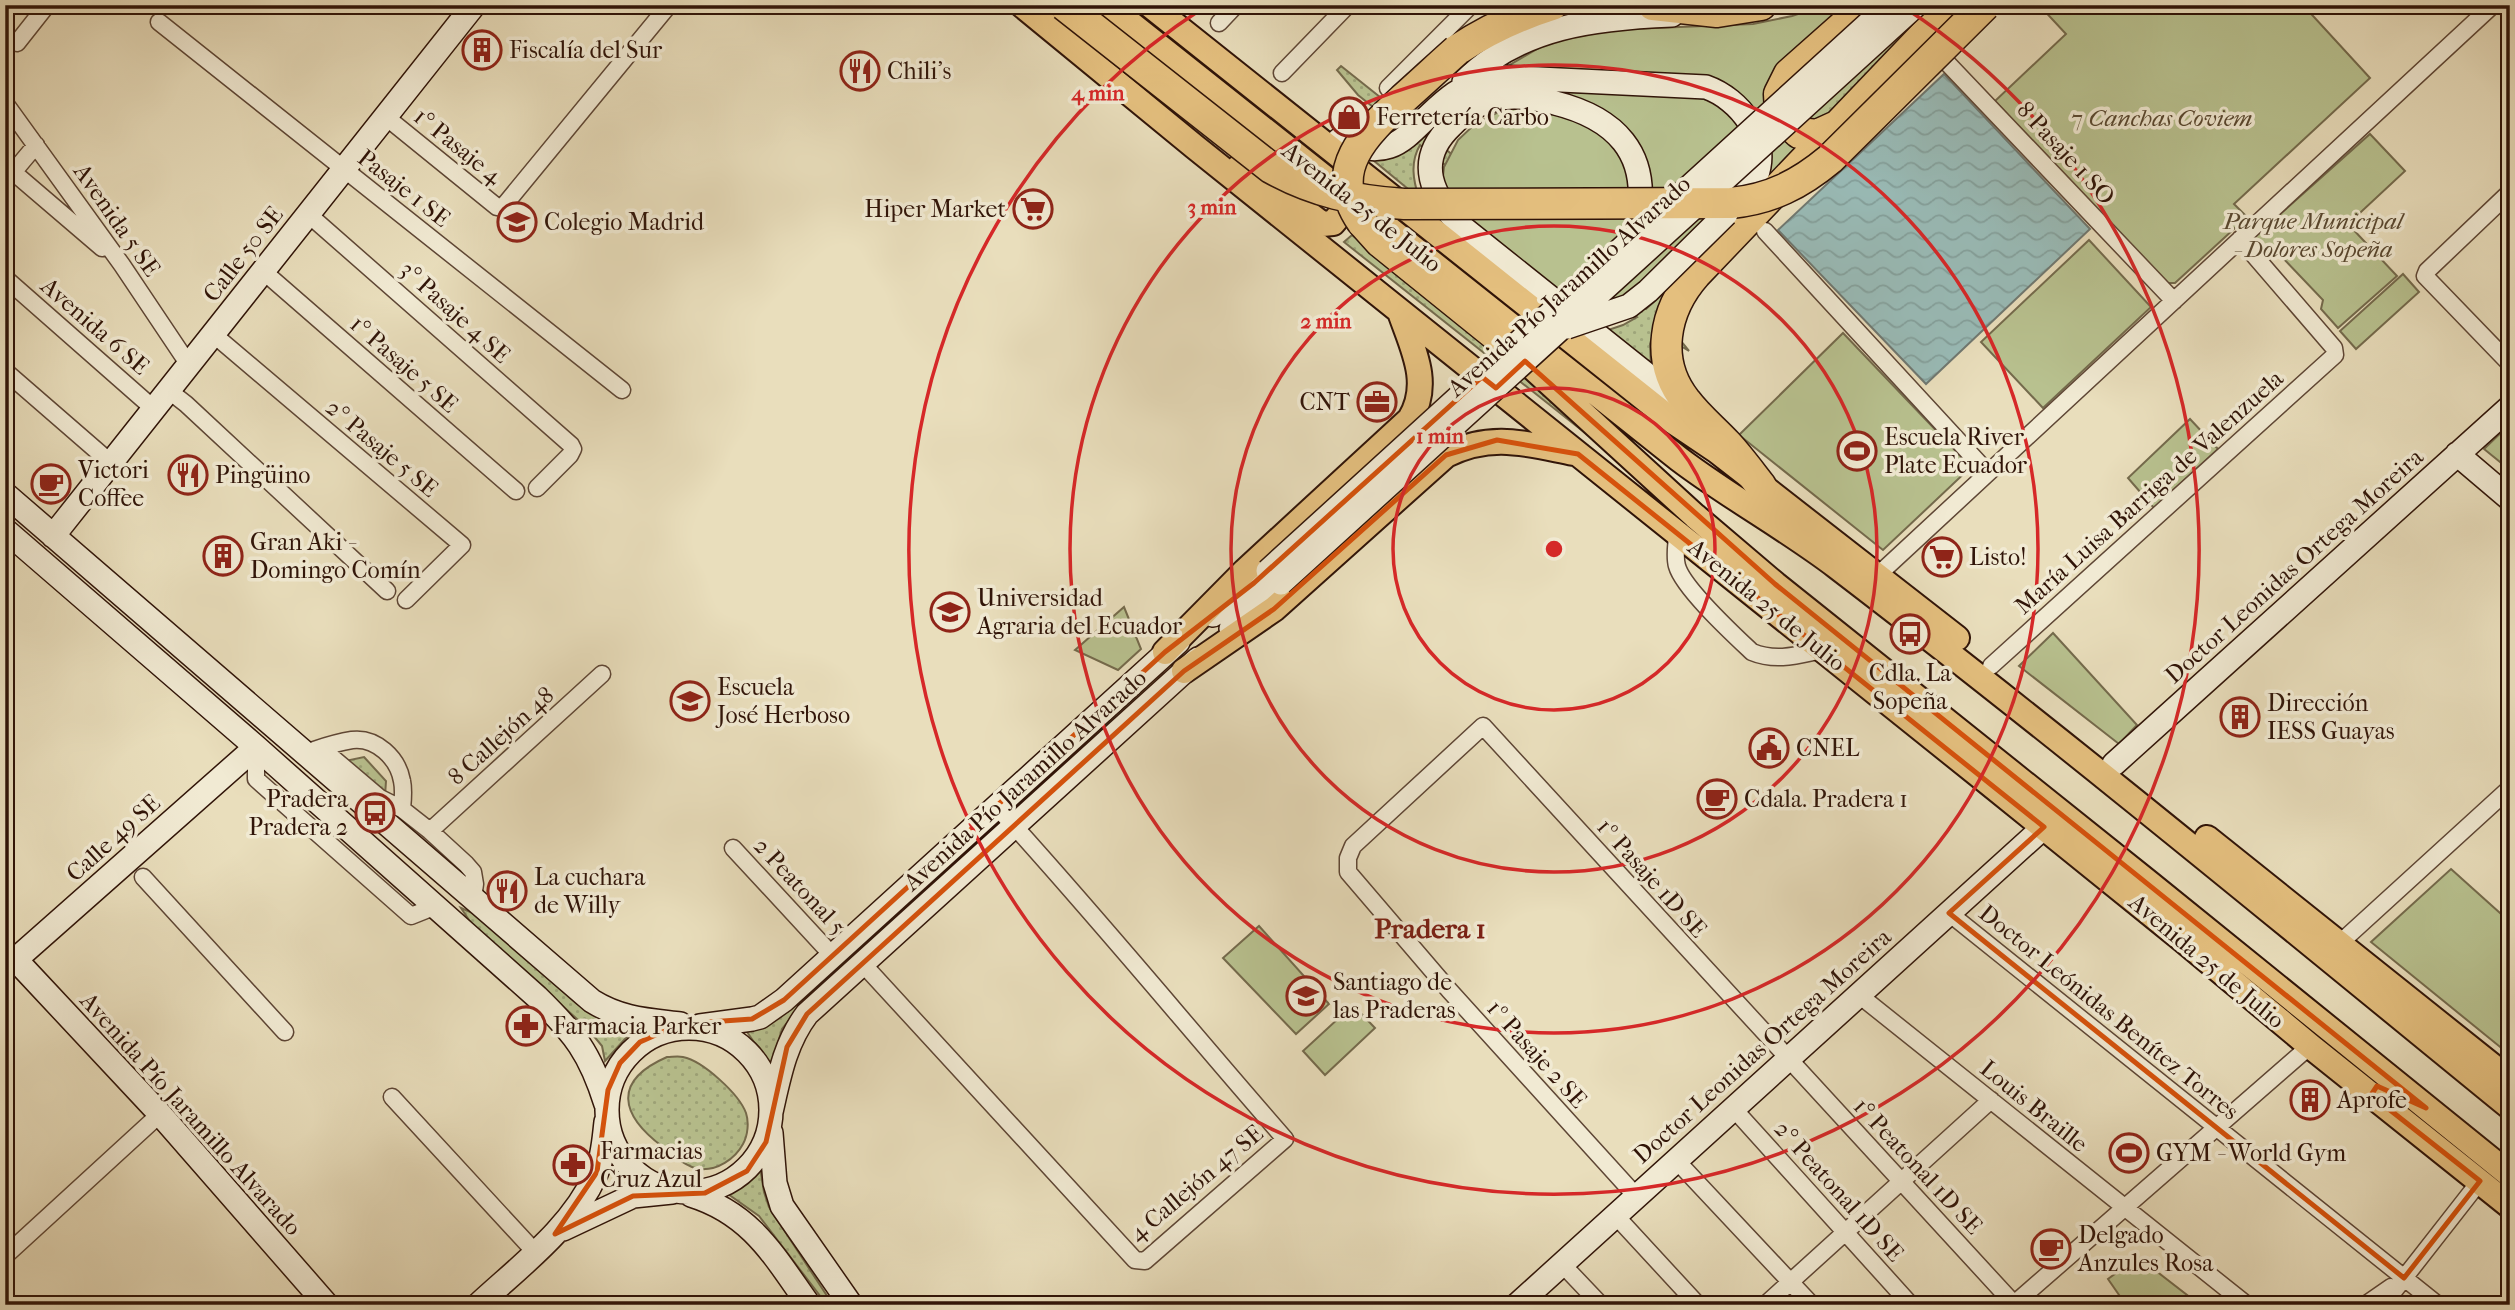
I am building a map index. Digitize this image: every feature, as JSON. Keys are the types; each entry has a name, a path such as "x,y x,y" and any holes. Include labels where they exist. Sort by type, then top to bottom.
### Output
{"highway":[{"path":"1064,5 1271,168 1300,183 1332,194 1357,200 1404,204 1731,203 1756,200 1780,192 1804,180 1830,159 1985,5"},
{"path":"1503,341 1372,234 1352,204 1349,171 1356,148 1364,135 1457,50 1511,19 1552,5"},
{"path":"1653,5 1717,12 1761,5"},
{"path":"1843,122 1828,132 1817,135 1799,133 1783,119 1779,94 1789,74 1867,5"},
{"path":"1761,486 1684,400 1671,376 1667,332 1676,302 1696,274 1953,5"}],"main road":[{"name":"Calle 50 SE","path":"53,536 474,5"},
{"name":"Avenida 25 de Julio","path":"1022,5 1195,147 2044,827 2510,1206"},
{"name":"Avenida 25 de Julio","path":"1107,5 1719,490 1833,564 2049,731 2510,1107"},
{"name":"Avenida 25 de Julio","path":"1150,5 1674,422 1878,575 2510,1080"},
{"name":"Avenida Pío Jaramillo Alvarado","path":"771,1118 787,1047 794,1030 807,1014 1184,671 1275,577 1617,254 1889,5"},
{"name":"Avenida Pío Jaramillo Alvarado","path":"690,1025 740,1022 760,1017 784,1000 1165,652 1275,577 1555,334 1916,5"},
{"path":"1293,121 1366,150 1388,147 1406,137 1467,79 1489,62 1541,33 1584,23 1717,12"},
{"path":"1171,24 1343,204 1342,215 1333,223 1322,224 1255,175 1195,147"},
{"path":"1451,96 1471,85 1500,77 1690,85 1723,93 1745,114 1756,137 1760,156 1756,177 1726,214 1648,291 1618,312 1573,324 1555,334"},
{"path":"1617,254 1638,220 1641,186 1633,157 1626,145 1603,122 1574,108 1541,100 1510,97 1489,101 1468,111 1451,125 1438,141 1433,151 1430,175 1434,189 1463,228 1656,380 1700,418"},
{"path":"1165,652 1245,571 1410,419 1419,401 1422,381 1400,311"},
{"name":"Avenida 25 de Julio","path":"1503,341 1695,516 1775,584 2510,1175"},
{"name":"Doctor Leonidas Ortega Moreira","path":"2114,764 2510,407"},
{"path":"1184,671 1274,609 1446,456 1474,443 1497,440 1578,454"},
{"path":"2462,450 2510,482"},
{"path":"2462,450 2510,499"},
{"path":"1761,486 1833,564"},
{"path":"5,494 312,750 473,898 592,1001 623,1017 690,1025 731,1040 755,1064 766,1087 775,1183 782,1206 851,1305"},
{"path":"5,530 256,747 562,1021 593,1065 614,1138 625,1158 648,1179 722,1207 746,1223 809,1305"},
{"path":"1678,533 1775,584"},
{"name":"Calle 49 SE","path":"11,964 256,747"},
{"name":"Doctor Leonidas Ortega Moreira","path":"1517,1305 2044,827"},
{"path":"2149,883 2183,940"},
{"name":"Avenida Pío Jaramillo Alvarado","path":"11,964 160,1114 327,1305"},
{"path":"2355,981 2444,1026"},
{"path":"479,1305 555,1234 572,1214 597,1172 613,1076 629,1052 652,1034 690,1025"},
{"path":"2337,1068 2426,1108"},
{"path":"555,1234 633,1196 717,1190 747,1171 757,1159 766,1142 771,1118"}],"street":[{"path":"17,43 47,5"},
{"name":"1° Pasaje 4","path":"386,117 497,207 502,208 669,5"},
{"path":"1219,23 1236,5"},
{"path":"1283,73 1348,5"},
{"path":"1878,575 2493,5"},
{"path":"1388,88 1469,6"},
{"name":"Pasaje 1 SE","path":"159,22 622,390"},
{"name":"8 Pasaje 1 SO","path":"1923,38 2174,301"},
{"name":"Avenida 5 SE","path":"5,103 122,265 189,365"},
{"path":"36,145 8,173 122,265"},
{"path":"2510,192 2466,232 2425,276 2510,364"},
{"name":"3° Pasaje 4 SE","path":"308,214 571,445 573,449 570,455 537,488"},
{"path":"1765,231 1988,473"},
{"name":"María Luisa Barriga de Valenzuela","path":"1991,666 2335,355 2336,351 2240,239"},
{"name":"1° Pasaje 5 SE","path":"263,271 516,491"},
{"name":"Avenida 6 SE","path":"5,278 154,409"},
{"name":"2° Pasaje 5 SE","path":"213,334 462,545 406,600"},
{"path":"5,371 111,463"},
{"path":"168,390 187,404 387,591"},
{"path":"1678,533 1676,560 1679,571 1692,589 1752,653 1763,657 1782,658 1822,650"},
{"name":"8 Callejón 48","path":"430,831 602,674"},
{"name":"1º Pasaje 1D SE","path":"1351,877 1348,872 1348,858 1353,846 1483,726 1788,1059"},
{"path":"312,750 353,740 367,741 385,751 396,764 402,778 402,809"},
{"path":"312,750 380,798 402,809 430,831 473,872 473,898"},
{"path":"2340,943 2510,788"},
{"path":"996,806 1014,826"},
{"name":"4 Callejón 47 SE","path":"862,964 1135,1260 1145,1261 1285,1139 1074,892 1014,826"},
{"name":"2 Peatonal 5","path":"733,848 832,956"},
{"path":"143,877 285,1032"},
{"name":"1º Pasaje 2 SE","path":"1351,877 1636,1196"},
{"name":"Doctor Leónidas Benítez Torres","path":"1949,913 2438,1305"},
{"name":"Louis Braille","path":"1859,995 2247,1305"},
{"path":"2014,1304 2310,1046"},
{"name":"1° Peatonal 1D SE","path":"1788,1059 2014,1304"},
{"path":"392,1097 535,1252"},
{"path":"1765,1305 1991,1100"},
{"name":"2° Peatonal 1D SE","path":"1733,1108 1911,1305"},
{"path":"5,1256 160,1114"},
{"path":"1676,1160 1812,1305"},
{"path":"2383,1305 2480,1181"},
{"path":"1615,1215 1698,1305"},
{"path":"1562,1264 1601,1305"},
{"path":"2365,1305 2404,1278"}],"highlighted area":[{"path":"1525,361 1775,584 2426,1108 2377,1086 2371,1095 2480,1181 2404,1278 1949,913 2044,827 1578,454 1497,440 1446,455 1274,609 1184,671 807,1014 787,1047 766,1142 747,1171 705,1193 633,1196 555,1234 597,1172 608,1090 620,1063 640,1042 680,1024 752,1019 784,1000 1165,652 1254,583 1482,377 1496,388"}],"green space":[{"path":"1825,5 1855,5 1788,63 1813,147 1765,188 1768,175 1742,97 1508,66 1549,42 1606,30 1753,24 1792,16"},
{"path":"1928,5 1940,5 1836,116 1800,123"},
{"name":"7 Canchas Coviem","path":"2039,5 2303,5 2370,78 2234,204 2247,217 2175,283 2162,283 1995,101 2066,34"},
{"path":"1341,66 1646,309 1666,291 1657,318 1672,330 1689,351 1654,330 1650,344 1651,366 1605,331 1637,317 1420,145 1414,171 1419,198 1373,160 1396,156 1417,142 1358,95 1337,70"},
{"path":"1542,91 1694,97 1714,101 1739,123 1747,175 1742,186 1630,296 1586,312 1463,218 1442,185 1444,167 1458,140 1476,123"},
{"name":"Parque Municipal - Dolores Sopeña","path":"2370,134 2405,171 2348,224 2397,276 2338,328 2321,309 2323,300 2281,256 2270,259 2251,240"},
{"path":"1352,235 1550,395 1623,463 1344,242"},
{"path":"2089,240 2151,307 2043,408 1981,342"},
{"path":"2403,274 2419,292 2356,349 2340,331"},
{"name":"Escuela River Plate Ecuador","path":"1843,333 1971,467 1883,550 1739,435"},
{"path":"2190,419 2218,449 2154,508 2128,478"},
{"path":"2510,424 2510,459 2505,466 2484,449"},
{"path":"1124,607 1141,649 1118,670 1075,650"},
{"path":"2053,633 2137,725 2119,744 2019,666"},
{"path":"1162,674 1154,685 799,1008 782,1029 771,1067 745,1029 1149,679"},
{"path":"364,757 386,781 385,796 345,761"},
{"path":"2451,869 2510,922 2510,1055 2371,942"},
{"path":"461,908 475,914 577,1004 604,1019 635,1028 605,1061 602,1046 588,1029 471,923"},
{"path":"1259,926 1329,1004 1296,1034 1223,958"},
{"path":"1353,1005 1375,1028 1325,1075 1303,1051"},
{"path":"667,1057 683,1057 710,1071 742,1105 748,1120 746,1137 740,1149 725,1163 706,1169 694,1168 671,1154 649,1135 631,1111 628,1099 630,1088 637,1077 649,1066"},
{"path":"760,1167 769,1207 833,1305 827,1305 759,1216 728,1194 751,1179"},
{"path":"2138,1257 2200,1305 2126,1305 2108,1279"}],"water":[{"path":"1944,74 2090,229 1926,384 1778,230"}],"place":[{"name":"Fiscalía del Sur","path":"482,50"},
{"name":"Chili's","path":"860,71"},
{"name":"Ferretería Carbo","path":"1349,117"},
{"name":"Hiper Market","path":"1033,209"},
{"name":"Colegio Madrid","path":"517,222"},
{"name":"CNT","path":"1377,402"},
{"name":"Escuela River Plate Ecuador","path":"1857,451"},
{"name":"Pingüino","path":"188,475"},
{"name":"Victori Coffee","path":"51,484"},
{"name":"Gran Aki - Domingo Comín","path":"223,556"},
{"name":"Listo!","path":"1942,557"},
{"name":"Universidad Agraria del Ecuador","path":"950,612"},
{"name":"Cdla. La Sopeña","path":"1910,634"},
{"name":"Escuela José Herboso","path":"690,701"},
{"name":"Dirección IESS Guayas","path":"2240,717"},
{"name":"CNEL","path":"1769,748"},
{"name":"Cdala. Pradera 1","path":"1717,799"},
{"name":"Pradera Pradera 2","path":"375,813"},
{"name":"La cuchara de Willy","path":"507,891"},
{"name":"Santiago de las Praderas","path":"1306,996"},
{"name":"Farmacia Parker","path":"526,1026"},
{"name":"Aprofe","path":"2310,1100"},
{"name":"GYM - World Gym","path":"2129,1153"},
{"name":"Farmacias Cruz Azul","path":"573,1165"},
{"name":"Delgado Anzules Rosa","path":"2051,1249"}],"district":[{"name":"Pradera 1","path":"1430,928"}]}
